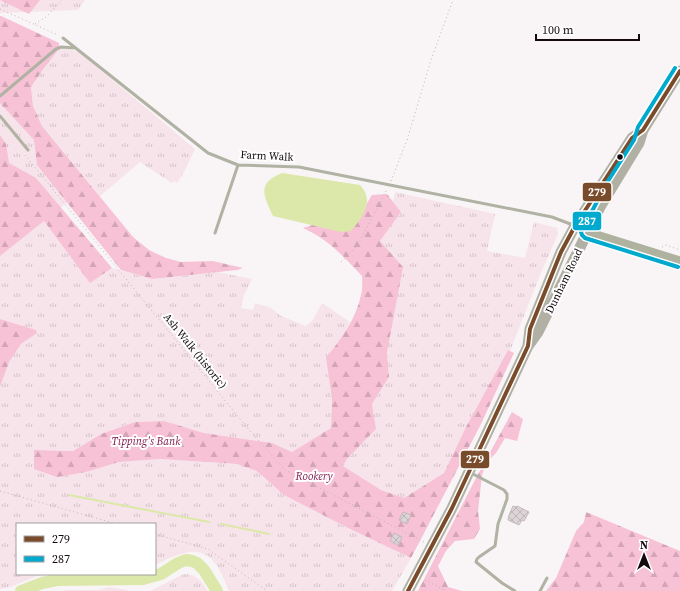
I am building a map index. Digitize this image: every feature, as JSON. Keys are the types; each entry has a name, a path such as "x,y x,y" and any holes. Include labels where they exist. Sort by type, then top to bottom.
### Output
{"highway":[{"name":"Dunham Road","path":"408,591 452,508 528,346 538,332 587,232 613,184 639,143 643,130 680,72"},
{"name":"Dunham Road","path":"528,346 530,329 561,252 575,226 632,138 643,130"}],"main road":[{"path":"575,226 587,232 680,261"}],"lane":[{"name":"Farm Walk","path":"63,38 208,153 238,165 299,167 552,217 575,226"},
{"path":"0,96 56,49 61,47 76,48"},
{"path":"0,116 5,124 28,150"},
{"path":"215,233 238,165"},
{"path":"469,472 504,490 507,494 507,499 498,524 495,546 479,557 476,562 502,583 515,591"},
{"path":"540,591 547,578"}],"path":[{"path":"35,25 46,17 62,0"},
{"path":"341,262 358,245 390,184 407,140 430,60 453,0"},
{"path":"0,9 63,38"},
{"name":"Ash Walk (historic)","path":"25,154 249,430 285,470 419,539"},
{"path":"0,491 114,523"},
{"path":"156,534 208,549 267,591"},
{"path":"423,579 446,591"}],"green space":[{"path":"0,0 85,0 78,10 0,13"},
{"path":"0,0 40,0 29,14"},
{"path":"0,16 59,43 59,49 31,87 33,106 42,126 133,237 149,250 166,258 181,262 213,261 243,268 237,270 152,279 121,270 37,165 34,140 0,103"},
{"path":"1,16 59,43 12,96 86,187 44,221 90,282 112,268 152,279 217,272 252,279 244,295 241,308 253,310 255,303 271,308 281,316 306,326 313,320 322,303 350,322 344,335 326,358 332,399 331,428 292,452 272,443 204,433 164,421 135,422 101,434 73,451 34,450 86,472 119,462 160,459 237,464 257,471 285,495 348,528 411,558 392,591 229,591 216,564 211,558 204,554 187,552 156,565 156,523 16,523 16,575 40,575 10,587 0,589 0,387 9,362 21,344 37,333 36,330 0,319"},
{"path":"59,49 68,49 79,52 195,149 177,183 174,181 172,183 140,162 100,196 42,126 33,106 31,87"},
{"path":"0,135 6,144 9,163 36,178 112,268 90,283 44,221 0,256"},
{"path":"395,192 495,214 487,251 525,258 534,222 557,228 558,234 510,351 508,350 466,427 444,473 404,498 381,490 343,466 347,459 376,429 372,404 389,377 380,241 401,212 393,202"},
{"name":"Rookery","path":"387,194 401,212 380,241 403,267 387,352 389,377 372,404 376,429 347,459 343,466 381,490 404,498 444,473 466,427 508,350 514,353 480,426 411,558 284,495 257,471 237,464 160,459 119,462 86,472 57,477 34,469 34,450 73,451 101,434 135,422 164,421 204,433 272,443 292,452 331,428 332,399 326,358 342,336 356,312 362,293 362,276 328,243 303,228 322,222 358,218 372,195"},
{"path":"0,319 36,330 37,333 21,344 9,362 0,387"},
{"path":"512,412 523,419 517,441 505,438 496,453 487,462 482,475 478,511 480,529 474,539 455,541 446,551 438,566 448,587 462,591 418,591 476,478"},
{"path":"586,512 680,551 680,591 546,591 556,578 576,531 584,522"},
{"path":"184,574 192,575 201,581 208,591 150,591"},
{"path":"109,587 130,591 64,591 98,590"}],"shaded area":[{"path":"282,173 360,185 367,197 366,209 360,220 351,231 341,232 273,216 265,196 265,186 268,181"}],"building":[{"path":"513,506 517,506 529,512 524,521 522,520 519,525 508,520"},
{"path":"403,512 411,515 407,524 399,520"},
{"path":"394,533 402,537 398,545 390,541"}],"waterway":[{"path":"69,495 209,522"},
{"path":"221,524 269,534"},
{"path":"21,591 42,583 57,580 143,579 161,574 178,563 186,560 197,563 204,570 217,591"}],"transit line":[{"name":"287","path":"675,68 638,127 634,140 608,181 581,232 585,238 678,267"},
{"name":"279","path":"408,591 452,508 528,346 530,329 561,252 575,226 632,138 643,130 680,71"}],"park label":[{"name":"Tipping's Bank","path":"146,441"}]}
